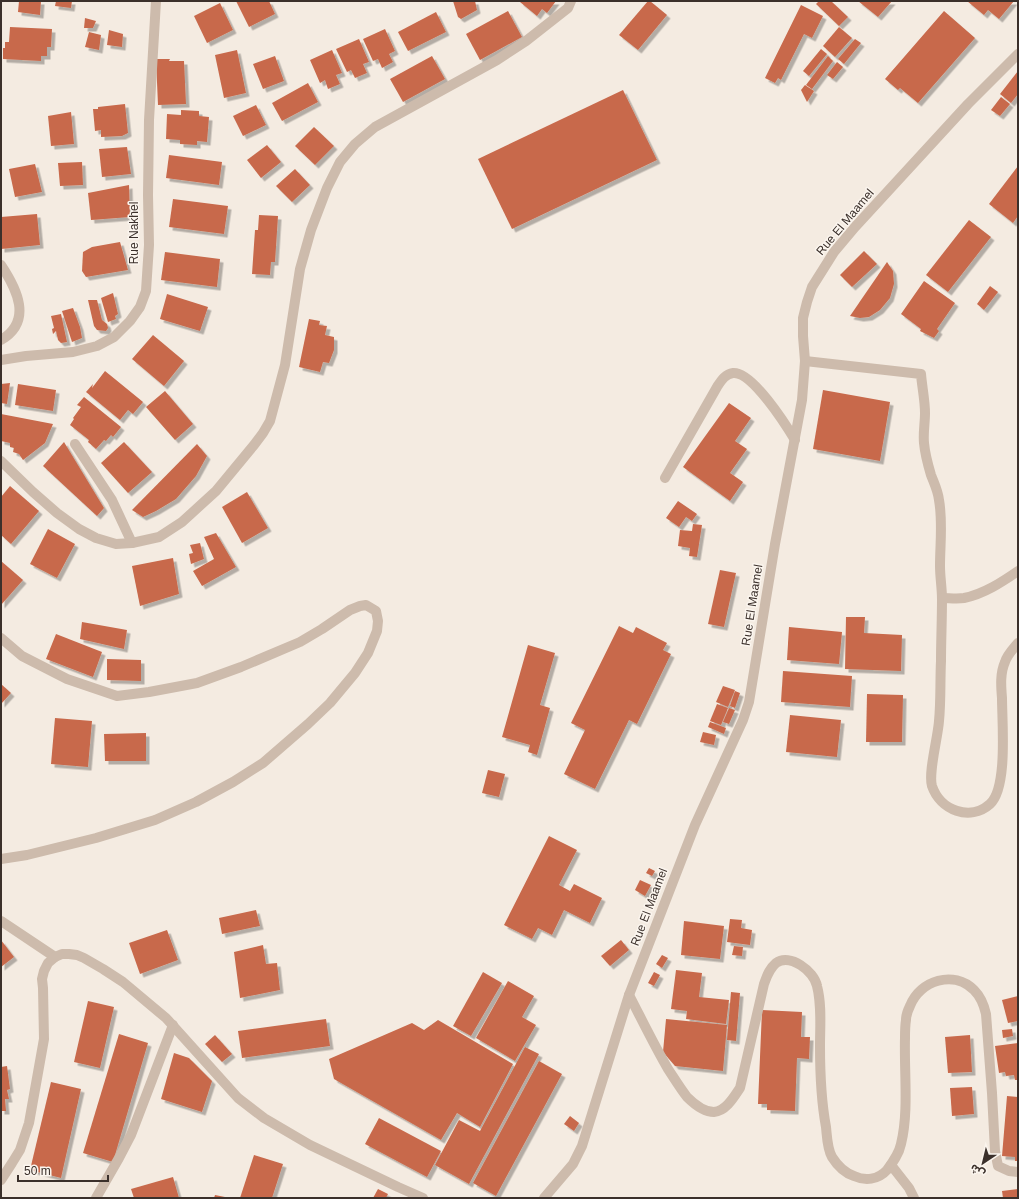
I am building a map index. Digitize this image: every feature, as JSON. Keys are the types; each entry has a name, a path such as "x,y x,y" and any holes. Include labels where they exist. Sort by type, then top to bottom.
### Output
{"street":[{"path":"1,461 51,507 79,529 96,538 116,544 132,543 159,537 182,522 216,491 263,433 270,421 285,364 300,269 309,237 327,188 340,162 355,144 375,127 497,60 526,41 568,8 571,1"},
{"name":"Rue Nakhel","path":"1,360 26,356 73,352 97,346 114,337 130,321 140,307 146,291 149,244 148,120 158,2"},
{"name":"Rue El Maamel","path":"544,1198 573,1164 582,1146 629,995 692,832 743,720 749,702 775,544 802,400 805,361 803,318 812,287 834,252 855,227 953,121 1018,54"},
{"path":"1,264 7,273 18,299 20,312 17,323 12,331 1,340"},
{"path":"805,361 921,374 925,412 925,452 939,498 941,513 940,566 942,598 939,721 931,773 932,785 936,795 943,804 952,810 974,813 983,810 992,802 997,794 1000,784 1002,765 1002,671 1005,661 1018,643"},
{"path":"665,478 717,386 723,379 732,373 745,377 757,388 781,417 795,440"},
{"path":"75,444 112,500 132,543"},
{"path":"942,598 964,598 979,593 993,587 1018,571"},
{"path":"1,638 22,656 67,679 117,696 150,692 197,683 241,667 300,642 350,610 360,606 366,605 376,611 378,621 377,631 368,653 355,673 330,703 263,763 233,782 196,802 155,820 96,838 27,856 1,859"},
{"path":"1,921 55,957"},
{"path":"1,1180 20,1150 29,1123 44,1039 42,980 44,971 48,963 55,957 62,954 69,954 77,955 103,968 123,982 166,1018 238,1098 264,1118 310,1145 424,1198"},
{"path":"629,995 663,1060 679,1086 688,1098 706,1110 714,1112 722,1109 731,1101 740,1088 768,971 776,963 786,960 796,963 808,970 817,984 819,1000 821,1092 831,1156 839,1167 849,1175 861,1179 872,1179 883,1175 891,1166 897,1156 901,1144 904,1128 906,1020 910,1005 917,994 926,985 939,980 952,980 965,983 975,990 983,1002 986,1014 995,1151 998,1166 1009,1171 1018,1172"},
{"path":"96,1198 131,1136 173,1025"},
{"path":"891,1166 909,1188 914,1198"}],"building":[{"path":"19,1 41,1 40,15 18,12"},
{"path":"56,1 72,1 71,8 55,6"},
{"path":"236,1 269,1 275,14 249,27"},
{"path":"453,1 475,1 477,10 461,19 458,17"},
{"path":"520,1 556,1 547,13 542,9 537,16"},
{"path":"648,1 667,15 638,50 619,35"},
{"path":"819,1 831,1 848,17 839,26 816,4"},
{"path":"858,1 892,1 878,17"},
{"path":"967,1 1014,1 999,19 988,10 984,15"},
{"path":"220,3 233,30 207,43 194,16"},
{"path":"801,5 823,16 812,38 804,34 781,80 778,78 775,83 765,78"},
{"path":"508,11 522,37 480,60 466,34"},
{"path":"944,11 975,38 918,103 900,88 898,90 885,79"},
{"path":"436,12 446,32 408,51 398,32"},
{"path":"85,18 96,21 93,28 84,28"},
{"path":"10,27 52,29 51,47 47,47 47,56 41,56 41,61 3,59 3,48 5,48 5,42 9,42"},
{"path":"839,27 852,38 835,57 823,46"},
{"path":"385,29 395,51 389,54 393,62 382,68 378,59 373,61 363,39"},
{"path":"109,30 123,34 122,47 107,45"},
{"path":"89,32 101,35 99,50 85,47"},
{"path":"359,39 369,62 363,64 367,73 355,78 351,70 347,72 336,49"},
{"path":"855,39 861,43 844,64 838,59"},
{"path":"821,49 827,54 809,76 803,71"},
{"path":"237,50 246,93 224,98 215,55"},
{"path":"332,50 342,73 336,75 340,84 328,89 325,80 320,83 310,60"},
{"path":"275,56 284,81 263,89 253,64"},
{"path":"432,56 445,79 403,102 390,79"},
{"path":"828,56 833,61 812,89 806,85"},
{"path":"156,59 184,61 186,104 158,105"},
{"path":"837,62 843,67 833,79 827,75"},
{"path":"1018,71 1018,94 1011,103 1000,94"},
{"path":"308,83 318,102 282,121 272,103"},
{"path":"805,85 814,91 807,102 801,90"},
{"path":"623,90 657,160 512,229 478,159"},
{"path":"1001,97 1010,104 1000,116 991,110"},
{"path":"125,104 128,133 122,136 101,137 101,130 95,131 93,109 98,109 98,107"},
{"path":"256,105 266,125 243,136 233,116"},
{"path":"181,110 199,111 199,116 209,117 207,142 197,141 197,145 180,144 180,140 166,139 167,114 181,115"},
{"path":"71,112 74,144 51,146 48,116"},
{"path":"314,127 334,146 315,165 295,146"},
{"path":"267,145 281,162 261,178 247,160"},
{"path":"127,147 131,174 102,177 99,149"},
{"path":"169,155 222,162 219,185 166,178"},
{"path":"82,162 83,185 60,186 58,163"},
{"path":"35,164 42,192 15,197 9,169"},
{"path":"1018,166 1018,216 1013,223 989,204"},
{"path":"295,169 310,185 292,202 276,186"},
{"path":"129,185 130,217 91,220 88,193"},
{"path":"173,199 228,206 224,234 169,227"},
{"path":"37,214 40,245 1,249 1,217"},
{"path":"259,215 278,216 275,262 271,262 270,275 252,274 255,230 258,230"},
{"path":"969,220 991,237 948,292 926,275"},
{"path":"120,242 128,270 86,277 82,271 83,252 92,247"},
{"path":"864,251 877,264 852,287 840,275"},
{"path":"165,252 220,259 217,287 161,280"},
{"path":"887,262 893,271 894,284 890,298 880,310 869,317 860,318 850,316"},
{"path":"924,281 955,303 937,329 939,331 934,338 920,331 921,329 901,314"},
{"path":"990,286 998,292 984,310 977,304"},
{"path":"113,293 118,314 115,316 116,319 108,322 101,298"},
{"path":"167,294 208,307 200,331 160,319"},
{"path":"88,300 97,300 102,320 107,324 108,328 106,331 97,330 94,326"},
{"path":"73,308 80,327 82,338 72,342 62,311"},
{"path":"61,314 67,342 61,343 58,340 56,331 53,334 52,329 54,328 51,316"},
{"path":"309,319 320,321 319,325 327,326 325,335 334,337 334,350 329,363 323,362 320,372 299,367"},
{"path":"153,335 184,361 164,386 132,359"},
{"path":"105,371 143,402 133,414 128,410 120,420 86,392 93,384 92,388"},
{"path":"10,383 7,404 1,403 1,384"},
{"path":"18,384 56,390 53,411 15,405"},
{"path":"823,390 890,402 880,461 813,449"},
{"path":"165,391 193,424 175,440 146,407"},
{"path":"84,397 121,427 113,437 111,435 96,449 88,442 89,440 70,425 81,407 77,405"},
{"path":"729,403 751,418 735,441 747,449 730,473 743,482 730,501 683,467"},
{"path":"1,414 53,424 45,443 23,460 19,454 13,452 14,448 10,447 10,443 1,441"},
{"path":"64,442 104,508 97,516 43,466"},
{"path":"124,442 152,472 128,493 101,463"},
{"path":"197,444 207,456 196,476 176,499 143,517 132,510"},
{"path":"10,486 39,511 11,544 1,535 1,497"},
{"path":"247,492 268,528 242,543 222,507"},
{"path":"678,501 697,514 692,521 686,517 679,527 666,518"},
{"path":"693,524 702,525 697,557 689,556 690,548 678,546 680,530 692,531"},
{"path":"48,529 75,544 57,578 30,564"},
{"path":"216,533 236,567 202,586 193,571 214,559 204,537"},
{"path":"200,543 204,559 191,564 189,554 193,553 190,545"},
{"path":"173,558 179,594 140,606 132,566"},
{"path":"1,561 23,580 1,605"},
{"path":"720,570 736,573 724,627 708,624"},
{"path":"846,617 865,617 864,633 902,635 901,671 845,669"},
{"path":"82,622 127,630 124,649 80,639"},
{"path":"619,626 633,633 636,627 667,643 663,650 671,654 637,724 629,720 595,789 564,774 585,730 571,723"},
{"path":"789,627 842,632 839,664 787,660"},
{"path":"56,634 102,652 93,677 46,659"},
{"path":"528,645 555,653 540,705 550,708 537,755 528,752 530,745 502,737"},
{"path":"107,659 141,660 141,681 107,680"},
{"path":"783,671 852,676 850,707 781,702"},
{"path":"1,684 11,693 1,704"},
{"path":"723,686 735,690 728,707 716,702"},
{"path":"735,691 740,693 735,708 730,706"},
{"path":"867,694 903,695 902,742 866,742"},
{"path":"717,704 728,708 721,725 710,721"},
{"path":"729,708 735,710 729,724 723,722"},
{"path":"790,715 841,720 837,757 786,752"},
{"path":"55,718 92,721 88,767 51,764"},
{"path":"710,722 726,728 724,734 708,727"},
{"path":"703,732 716,735 714,745 700,742"},
{"path":"146,733 146,761 105,761 104,734"},
{"path":"488,770 505,774 499,797 482,793"},
{"path":"549,836 577,850 559,885 570,891 574,884 602,898 590,923 564,910 552,935 538,928 532,939 504,925"},
{"path":"649,868 655,871 652,876 646,873"},
{"path":"640,880 651,885 645,896 635,890"},
{"path":"256,910 260,926 222,934 219,918"},
{"path":"730,919 742,920 741,928 752,930 750,945 727,942"},
{"path":"684,921 724,926 720,959 681,955"},
{"path":"167,930 178,960 140,974 129,943"},
{"path":"1,940 14,957 1,967"},
{"path":"621,940 629,950 610,966 601,956"},
{"path":"263,945 266,964 277,963 280,990 240,998 234,952"},
{"path":"734,946 743,947 742,956 732,955"},
{"path":"662,955 668,958 662,968 656,964"},
{"path":"676,970 702,973 699,997 729,1000 726,1024 686,1019 687,1011 671,1009"},
{"path":"483,972 502,983 471,1036 453,1026"},
{"path":"654,972 660,975 654,986 648,983"},
{"path":"508,981 534,996 522,1017 536,1025 515,1061 476,1038"},
{"path":"731,992 740,993 736,1041 727,1040"},
{"path":"1018,996 1018,1021 1008,1023 1002,1000"},
{"path":"88,1001 114,1007 100,1068 74,1062"},
{"path":"762,1010 802,1012 801,1037 810,1037 809,1059 797,1058 795,1111 767,1110 767,1104 758,1104"},
{"path":"326,1019 330,1046 242,1058 238,1031"},
{"path":"666,1019 727,1025 723,1071 675,1066 663,1052"},
{"path":"438,1020 513,1064 480,1127 457,1113 441,1140 334,1079 329,1059 412,1023 424,1030"},
{"path":"1012,1029 1013,1036 1003,1038 1002,1030"},
{"path":"119,1034 148,1043 113,1162 83,1153"},
{"path":"215,1035 232,1054 222,1062 205,1044"},
{"path":"970,1035 972,1072 948,1073 945,1037"},
{"path":"1018,1043 1018,1080 1015,1080 1014,1075 1006,1076 1005,1072 999,1073 995,1046"},
{"path":"525,1047 539,1054 469,1184 435,1165 459,1120 480,1131"},
{"path":"174,1053 189,1058 212,1081 202,1112 161,1099"},
{"path":"539,1061 562,1074 496,1196 473,1183"},
{"path":"7,1066 10,1089 7,1090 9,1099 5,1099 6,1111 1,1111 1,1067"},
{"path":"51,1082 81,1089 61,1178 30,1170"},
{"path":"972,1087 974,1114 952,1116 950,1088"},
{"path":"1007,1096 1018,1097 1018,1161 1015,1161 1015,1157 1002,1156"},
{"path":"570,1116 579,1123 574,1131 564,1124"},
{"path":"379,1118 441,1151 427,1177 365,1144"},
{"path":"254,1155 283,1164 272,1198 240,1198"},
{"path":"173,1177 179,1198 134,1198 131,1189"},
{"path":"378,1189 388,1194 386,1198 373,1198"},
{"path":"1018,1189 1018,1198 1003,1198 1002,1191"},
{"path":"215,1195 225,1197 225,1198 214,1198"}]}
